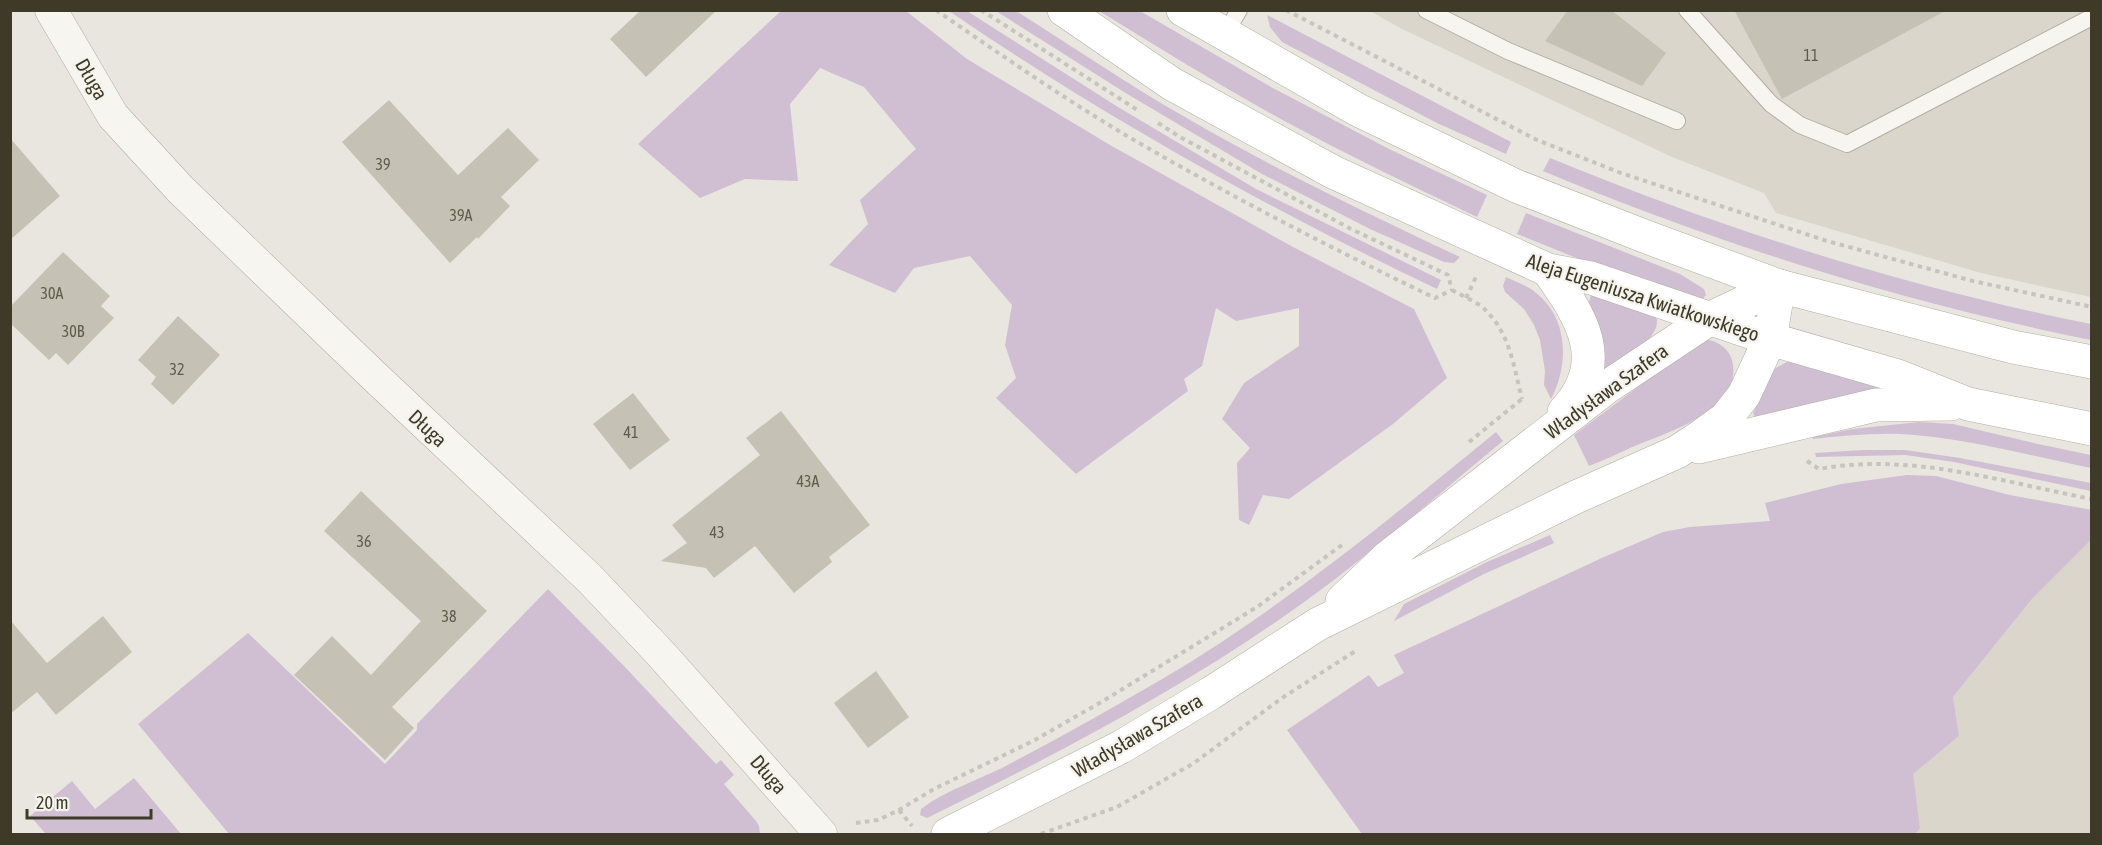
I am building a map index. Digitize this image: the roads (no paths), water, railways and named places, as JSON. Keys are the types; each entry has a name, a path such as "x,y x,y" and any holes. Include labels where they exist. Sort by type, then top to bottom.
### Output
{"street":[{"name":"Długa","path":"51,10 113,116 180,189 589,578 661,654 821,834"},
{"name":"Aleja Eugeniusza Kwiatkowskiego","path":"1064,10 1172,84 1333,172 1548,270 1591,278 1770,339 1898,376 1968,404 2091,429"},
{"path":"1183,10 1232,22 1358,110 1516,186 1779,286 2013,347 2091,362"},
{"name":"Władysława Szafera","path":"1538,441 1567,410 1580,391 1588,373 1586,336 1574,307 1548,270"},
{"name":"Władysława Szafera","path":"1318,624 1388,557 1607,387 1709,319 1779,286"},
{"name":"Władysława Szafera","path":"1677,452 1726,418 1744,395 1770,339 1779,286"},
{"name":"Władysława Szafera","path":"948,834 1121,747 1211,693 1318,624 1576,497 1677,452 1876,405 1968,404"}],"lane":[{"path":"1426,10 1508,51 1677,121"},
{"path":"1687,10 1770,104 1800,125 1847,144 2091,17"}]}
